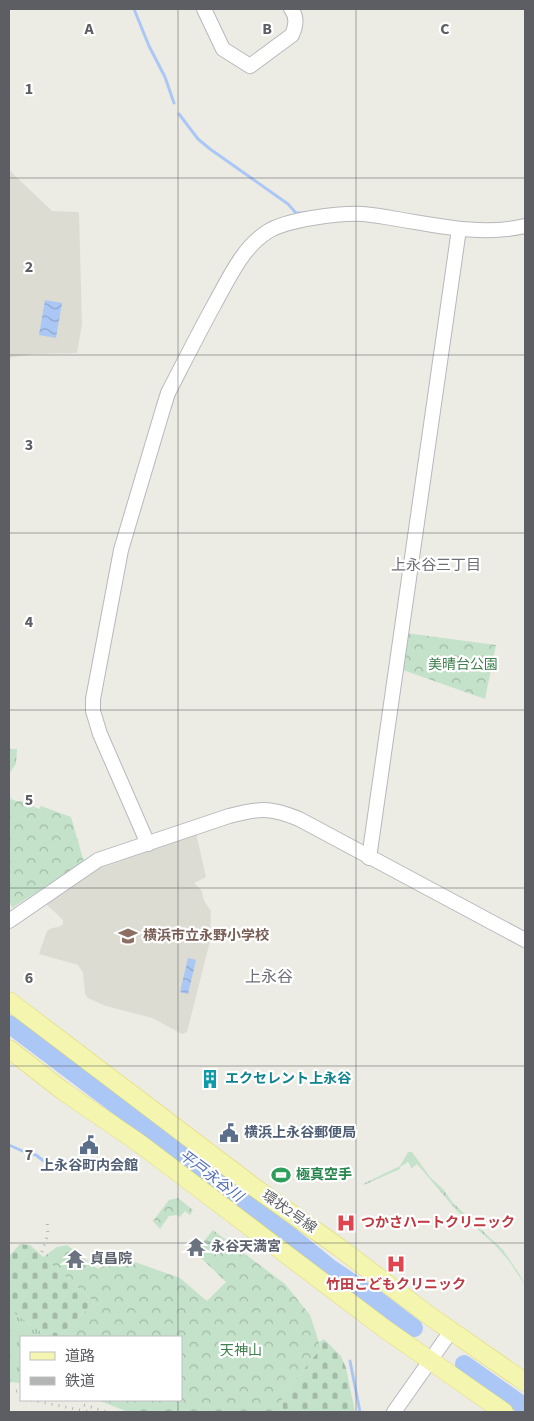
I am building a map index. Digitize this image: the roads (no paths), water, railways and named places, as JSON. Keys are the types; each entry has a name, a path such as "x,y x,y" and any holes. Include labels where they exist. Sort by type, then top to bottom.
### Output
{"main road":[{"name":"環状2号線","path":"9,1001 254,1187 340,1248 451,1331 523,1381"},
{"path":"9,1049 51,1082 139,1143 385,1329 504,1412"}],"street":[{"path":"204,9 222,49 250,66 292,35 296,20 291,9"},
{"path":"148,844 100,734 93,699 121,550 168,393 226,282 241,259 266,232 309,219 363,214 459,229 506,230 525,226"},
{"path":"369,858 459,229"},
{"path":"9,921 98,860 229,816 247,811 264,810 280,811 299,819 525,940"},
{"path":"394,1412 451,1331"}],"water":[{"path":"45,300 62,303 56,338 39,335"},
{"path":"188,958 196,960 188,994 180,992"}],"waterway":[{"path":"134,9 149,46 165,77 174,103"},
{"path":"179,114 198,139 210,149 288,204 296,213 306,213"},
{"name":"平戸永谷川","path":"9,1024 330,1268 376,1299 414,1328"},
{"path":"9,1145 36,1155 45,1162 59,1165 116,1160"},
{"path":"350,1361 360,1412"},
{"name":"平戸永谷川","path":"464,1364 525,1407"}],"railway":[{"path":"42,1252 48,1234 47,1221"},
{"path":"9,1390 20,1392"},
{"path":"36,1401 90,1412"},
{"path":"84,1405 107,1412"}],"place":[{"name":"横浜市立永野小学校","path":"128,936"},
{"name":"エクセレント上永谷","path":"210,1079"},
{"name":"横浜上永谷郵便局","path":"229,1133"},
{"name":"上永谷町内会館","path":"89,1145"},
{"name":"極真空手","path":"281,1175"},
{"name":"つかさハートクリニック","path":"346,1223"},
{"name":"永谷天満宮","path":"196,1247"},
{"name":"貞昌院","path":"75,1259"},
{"name":"竹田こどもクリニック","path":"396,1264"}],"district":[{"name":"上永谷三丁目","path":"436,565"},
{"name":"上永谷","path":"269,977"}],"park label":[{"name":"美晴台公園","path":"463,665"},
{"name":"天神山","path":"241,1351"}]}
